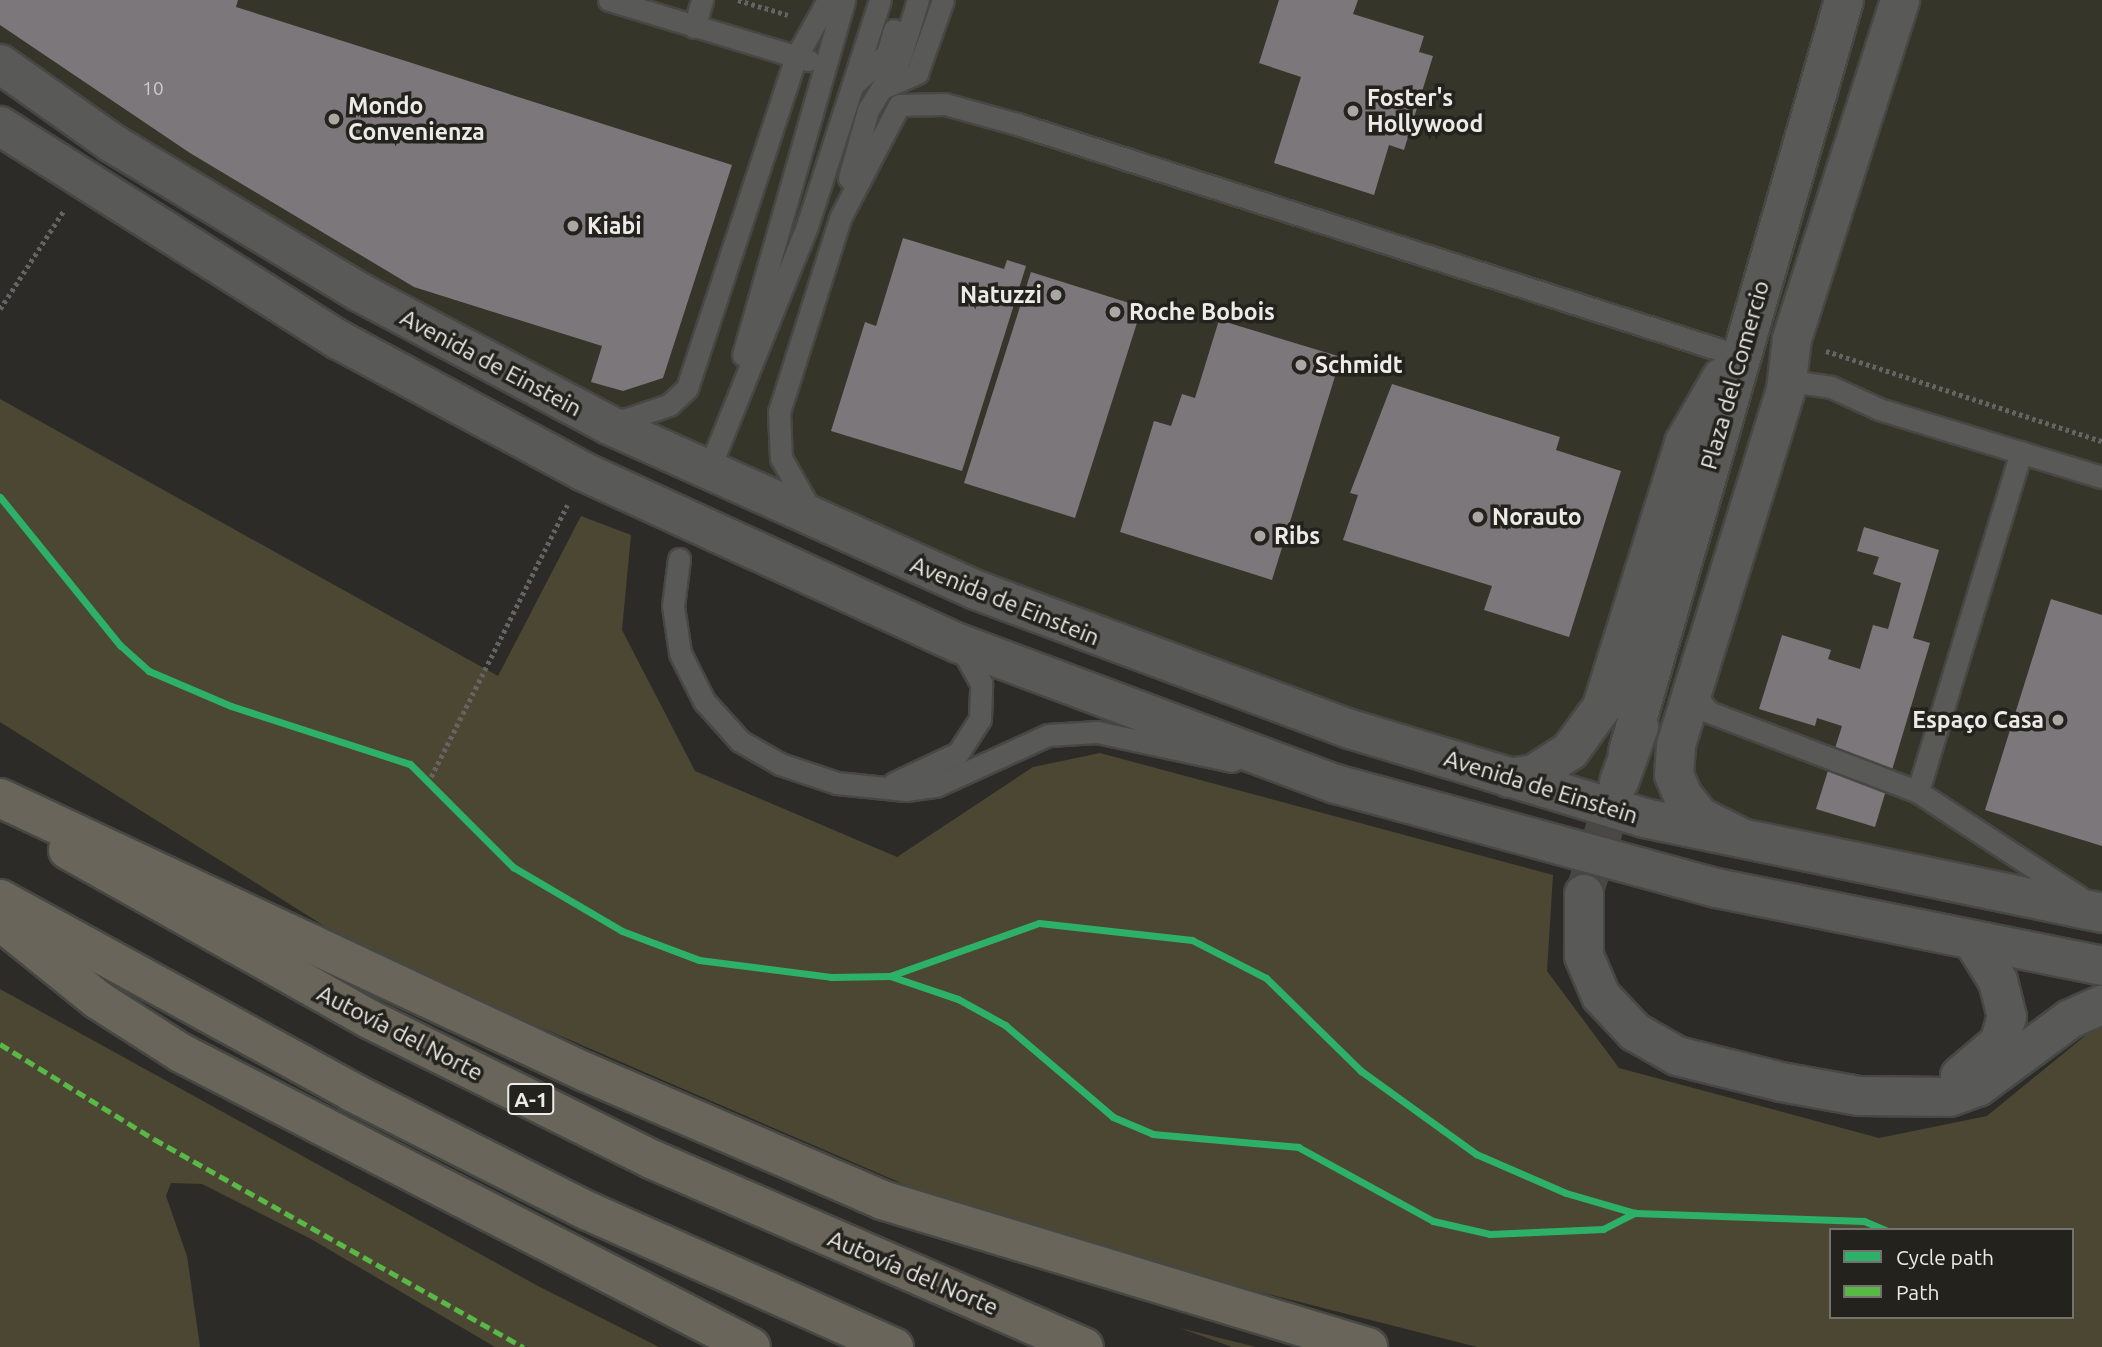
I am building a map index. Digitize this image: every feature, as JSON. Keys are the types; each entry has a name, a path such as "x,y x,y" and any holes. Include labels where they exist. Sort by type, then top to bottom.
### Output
{"highway":[{"path":"0,798 201,887 583,1071 883,1200 1368,1347"},
{"name":"Autovía del Norte","path":"0,807 146,898 443,1056 651,1159 1084,1347"},
{"path":"0,899 352,1092 575,1205 894,1347"},
{"path":"0,921 98,1000 181,1053 751,1347"}],"street":[{"name":"Plaza del Comercio","path":"1792,339 1771,368 1686,622 1624,767 1738,356 1844,0"},
{"name":"Plaza del Comercio","path":"1762,847 1718,828 1683,796 1674,775 1692,692 1786,389 1792,339 1900,0"},
{"name":"Avenida de Einstein","path":"0,64 112,143 359,292 609,425 820,525 1143,657 1509,778 1762,847 2102,912"},
{"path":"0,126 83,182 339,340 584,472 958,643 1336,784 1716,888 1975,944 2102,966"},
{"path":"1509,778 1551,764 1588,732 1684,443 1710,391 1738,356"},
{"path":"1584,894 1584,956 1601,996 1635,1032 1677,1056 1781,1082 1906,1100 1978,1087 2070,1019 2102,1005"},
{"path":"1906,1100 1942,1090 1999,1043 2007,1017 1998,981 1975,944"}],"lane":[{"path":"609,0 823,64"},
{"path":"694,27 702,0"},
{"path":"609,425 669,405 687,388 796,57 828,0"},
{"path":"844,0 823,64 715,454 807,226 880,0"},
{"path":"853,85 887,54 904,0"},
{"path":"820,525 781,458 779,412 840,218 858,137 887,86 918,0"},
{"path":"887,86 916,73 943,0"},
{"path":"840,218 899,105 945,104 1738,356"},
{"path":"1786,389 1804,383 1831,387 1879,409 2102,477"},
{"path":"1918,792 2021,452"},
{"path":"679,559 673,606 680,653 704,701 740,741 780,764 879,790 936,786 1048,735 1097,732 1336,784"},
{"path":"879,790 958,753 980,719 981,682 958,643"},
{"path":"1692,692 1709,712 1918,792 1972,833 2102,912"}],"path":[{"path":"0,309 83,182"},
{"path":"419,774 436,791"}],"shaded area":[{"path":"0,0 2102,0 2102,913 1350,729 609,425 0,64"},
{"path":"0,399 498,676 581,516 631,535 622,630 695,771 897,857 1033,767 1100,753 1553,875 1547,971 1619,1068 1879,1138 1987,1116 2102,1022 2102,1347 1477,1347 1003,1227 364,951 0,722"},
{"path":"0,989 538,1286 659,1347 495,1347 311,1239 202,1184 171,1183 166,1196 187,1256 200,1347 0,1347"},
{"path":"1180,1328 1256,1347 1232,1347"}],"building":[{"path":"0,0 238,0 236,7 732,165 663,378 623,391 591,382 602,346 414,287 190,153 0,25"},
{"name":"Foster's Hollywood","path":"1279,0 1358,0 1353,14 1424,36 1419,52 1433,56 1404,150 1389,145 1374,195 1274,163 1301,77 1259,63"},
{"path":"903,238 1004,269 1007,260 1026,266 962,471 831,431 865,322 876,326"},
{"path":"1031,272 1142,307 1075,518 964,483"},
{"path":"1219,320 1341,357 1272,580 1120,532 1154,421 1171,426 1182,394 1195,398"},
{"name":"Norauto","path":"1392,384 1560,437 1556,450 1621,471 1569,637 1484,610 1492,586 1343,540 1358,495 1350,493"},
{"path":"1864,527 1939,550 1913,638 1930,643 1875,827 1816,809 1842,726 1817,718 1815,726 1759,709 1782,635 1831,650 1828,659 1860,669 1873,625 1888,629 1901,583 1873,574 1879,557 1857,551"},
{"name":"Espaço Casa","path":"2051,599 2102,615 2102,846 1985,810"}],"tunnel":[{"path":"1584,894 1619,782"}],"marked path":[{"path":"0,1044 154,1139 523,1347"}],"cycle path":[{"path":"0,497 120,645 149,671 231,706 410,764 513,867 622,931 699,960 831,977 890,976 958,999 1005,1025 1113,1117 1153,1134 1298,1147 1433,1221 1490,1234 1603,1229 1635,1213 1864,1221 1880,1228"},
{"path":"890,976 1039,923 1192,940 1266,978 1361,1071 1476,1154 1566,1193 1635,1213"}],"place":[{"name":"Foster's Hollywood","path":"1353,111"},
{"name":"Mondo Convenienza","path":"334,119"},
{"name":"Kiabi","path":"573,226"},
{"name":"Natuzzi","path":"1056,295"},
{"name":"Roche Bobois","path":"1115,312"},
{"name":"Schmidt","path":"1301,365"},
{"name":"Norauto","path":"1478,517"},
{"name":"Ribs","path":"1260,536"},
{"name":"Espaço Casa","path":"2058,720"}]}
